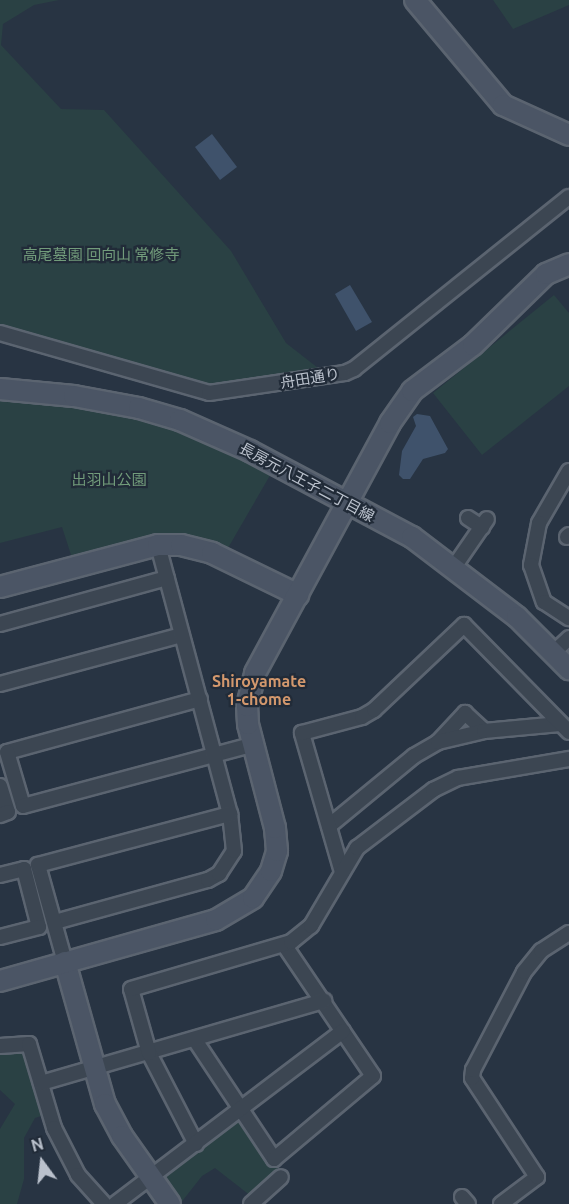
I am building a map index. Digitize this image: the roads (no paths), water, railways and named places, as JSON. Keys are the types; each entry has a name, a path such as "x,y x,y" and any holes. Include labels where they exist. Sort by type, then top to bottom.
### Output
{"street":[{"path":"416,0 503,105 569,135"},
{"name":"舟田通り","path":"0,333 209,393 345,373 354,369 569,197"},
{"path":"0,981 216,920 253,898 271,871 277,851 275,828 247,706 255,673 412,391 473,345 546,274 569,264"},
{"name":"長房元八王子二丁目線","path":"0,389 74,396 180,420 250,451 412,537 517,617 569,669"},
{"path":"569,471 539,523 531,565 544,602 569,618"},
{"path":"454,567 485,523 468,518"},
{"path":"0,587 158,545 181,545 212,553 298,595"},
{"path":"55,922 219,874 235,844 230,814 158,545"},
{"path":"0,624 167,578"},
{"path":"342,872 302,733 362,717 380,706 464,625 565,728"},
{"path":"0,684 182,635"},
{"path":"553,653 569,638"},
{"path":"200,699 7,752 23,806 254,744"},
{"path":"329,826 414,756 438,742 465,713 484,731"},
{"path":"438,742 484,731 565,728"},
{"path":"196,1144 149,1053 131,989 285,946 311,926 357,848 450,782 569,759"},
{"path":"0,786 8,812 0,814"},
{"path":"170,1204 151,1179 105,1104 38,865 230,814"},
{"path":"0,875 24,868 39,927 0,937"},
{"path":"501,1204 537,1177 472,1078 472,1070 524,972 541,951 569,933"},
{"path":"195,1040 239,1111 274,1160 373,1076 285,946"},
{"path":"41,1083 95,1070 324,1001"},
{"path":"115,1204 151,1179 343,1031"},
{"path":"0,1046 29,1044 54,1128 78,1175 104,1204"},
{"path":"251,1204 281,1177"}],"water":[{"path":"212,134 237,167 220,180 195,147"},
{"path":"350,285 372,322 356,331 335,294"},
{"path":"417,414 430,416 448,449 445,453 423,459 410,479 403,479 399,475 402,451 416,426 413,417"}],"district":[{"name":"Shiroyamate 1-chome","path":"259,690"}],"park label":[{"name":"高尾墓園 回向山 常修寺","path":"101,255"},
{"name":"出羽山公園","path":"109,480"}]}
